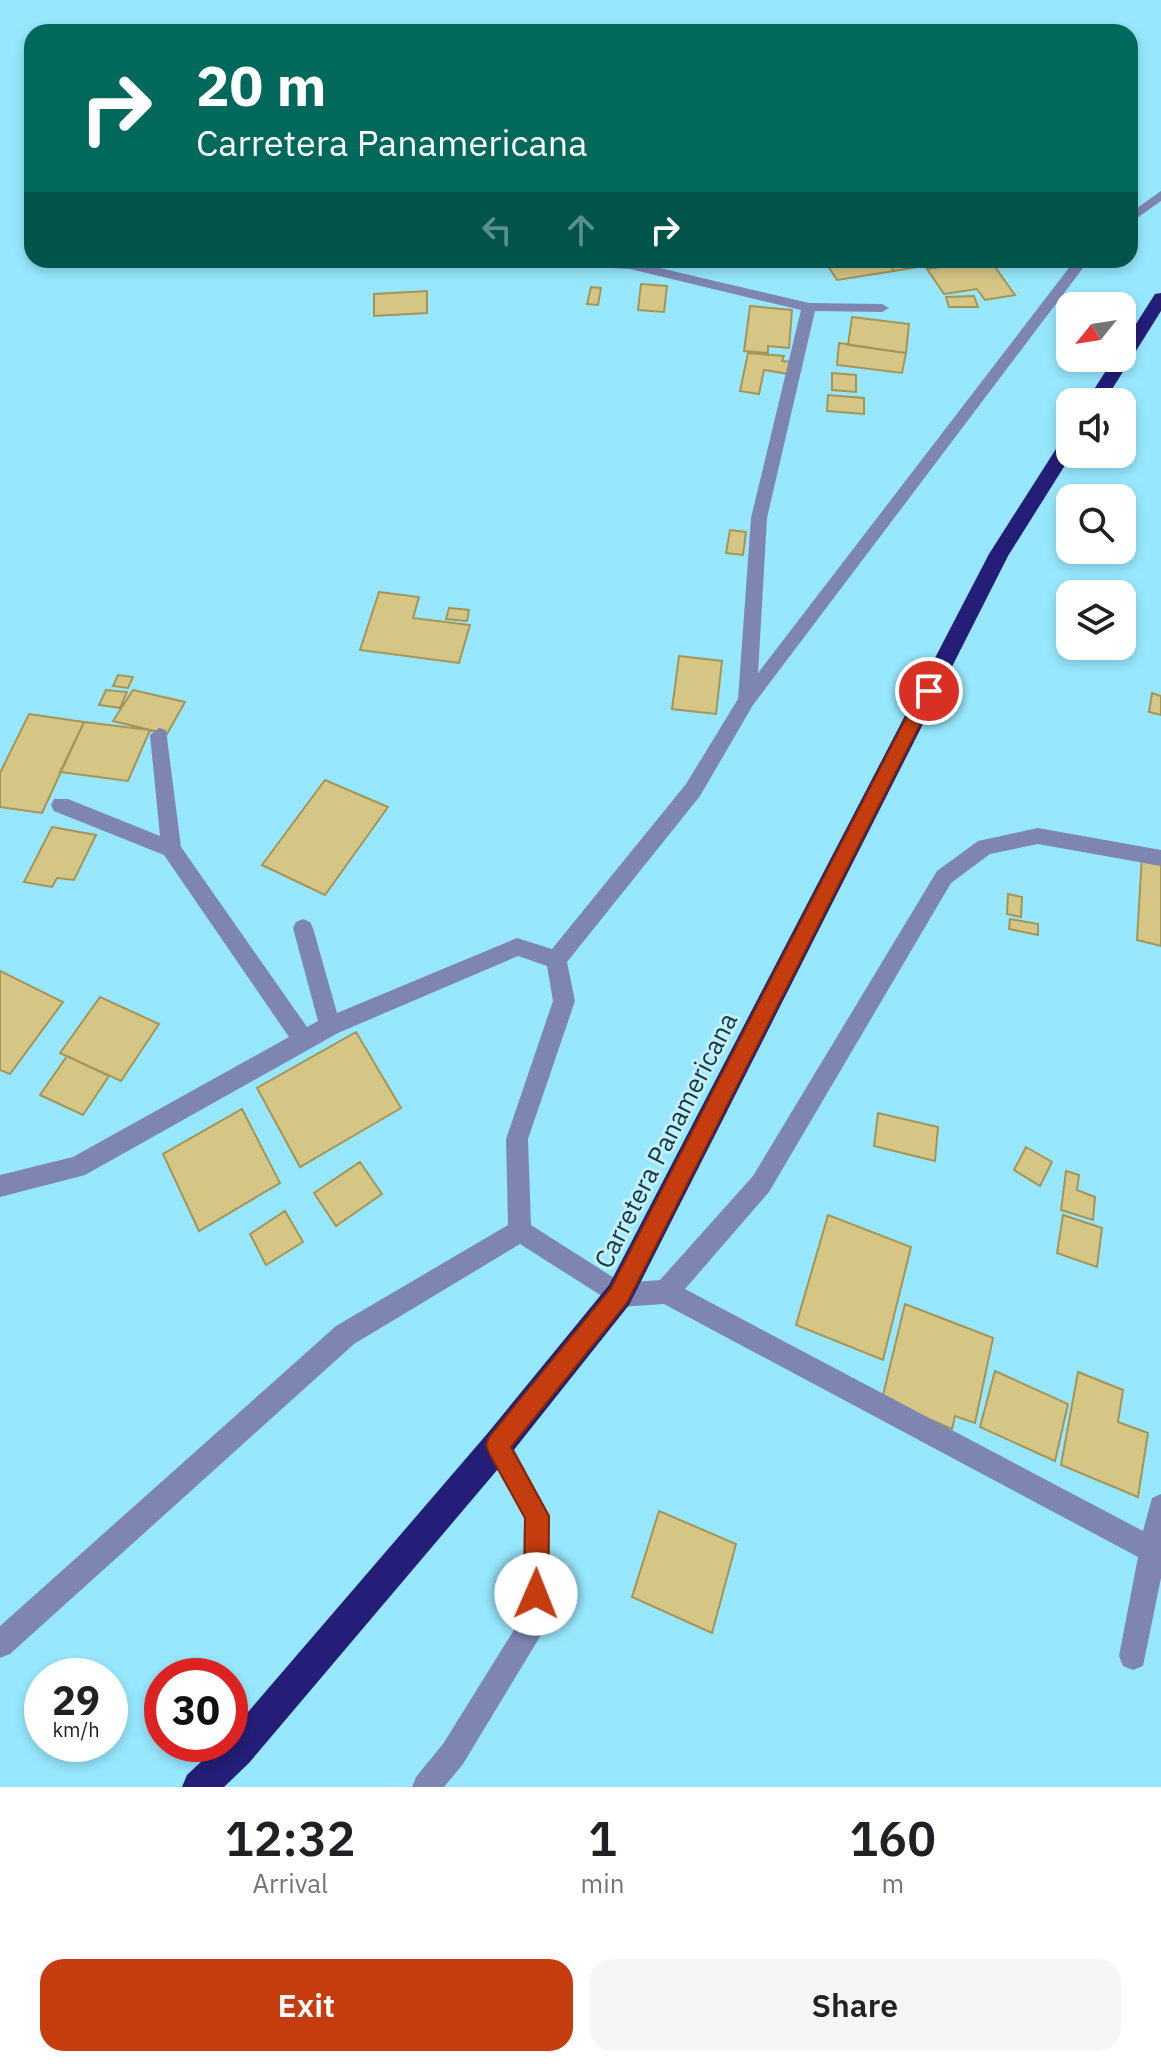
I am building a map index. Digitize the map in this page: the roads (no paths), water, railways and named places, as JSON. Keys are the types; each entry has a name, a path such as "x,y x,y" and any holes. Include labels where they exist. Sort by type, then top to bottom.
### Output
{"highway":[{"path":"1104,388 1161,298"},
{"name":"Carretera Panamericana","path":"199,1787 237,1751 498,1445 619,1295 999,554 1056,464"}],"street":[{"path":"1138,213 1161,195"},
{"path":"643,268 809,307 882,308"},
{"path":"520,1231 517,1139 564,1001 556,960 693,790 747,700 1076,268"},
{"path":"747,700 759,518 809,307"},
{"path":"159,735 171,849 303,1039"},
{"path":"61,805 171,849"},
{"path":"666,1292 761,1184 944,877 985,847 1038,836 1161,858"},
{"path":"303,928 330,1026"},
{"path":"0,1186 77,1167 303,1039 517,947 556,960"},
{"path":"520,1231 619,1295 666,1292 1150,1549"},
{"path":"0,1644 345,1335 520,1231"},
{"path":"426,1787 453,1754 536,1620 537,1516 498,1445"},
{"path":"1133,1656 1150,1549 1161,1507"}]}
